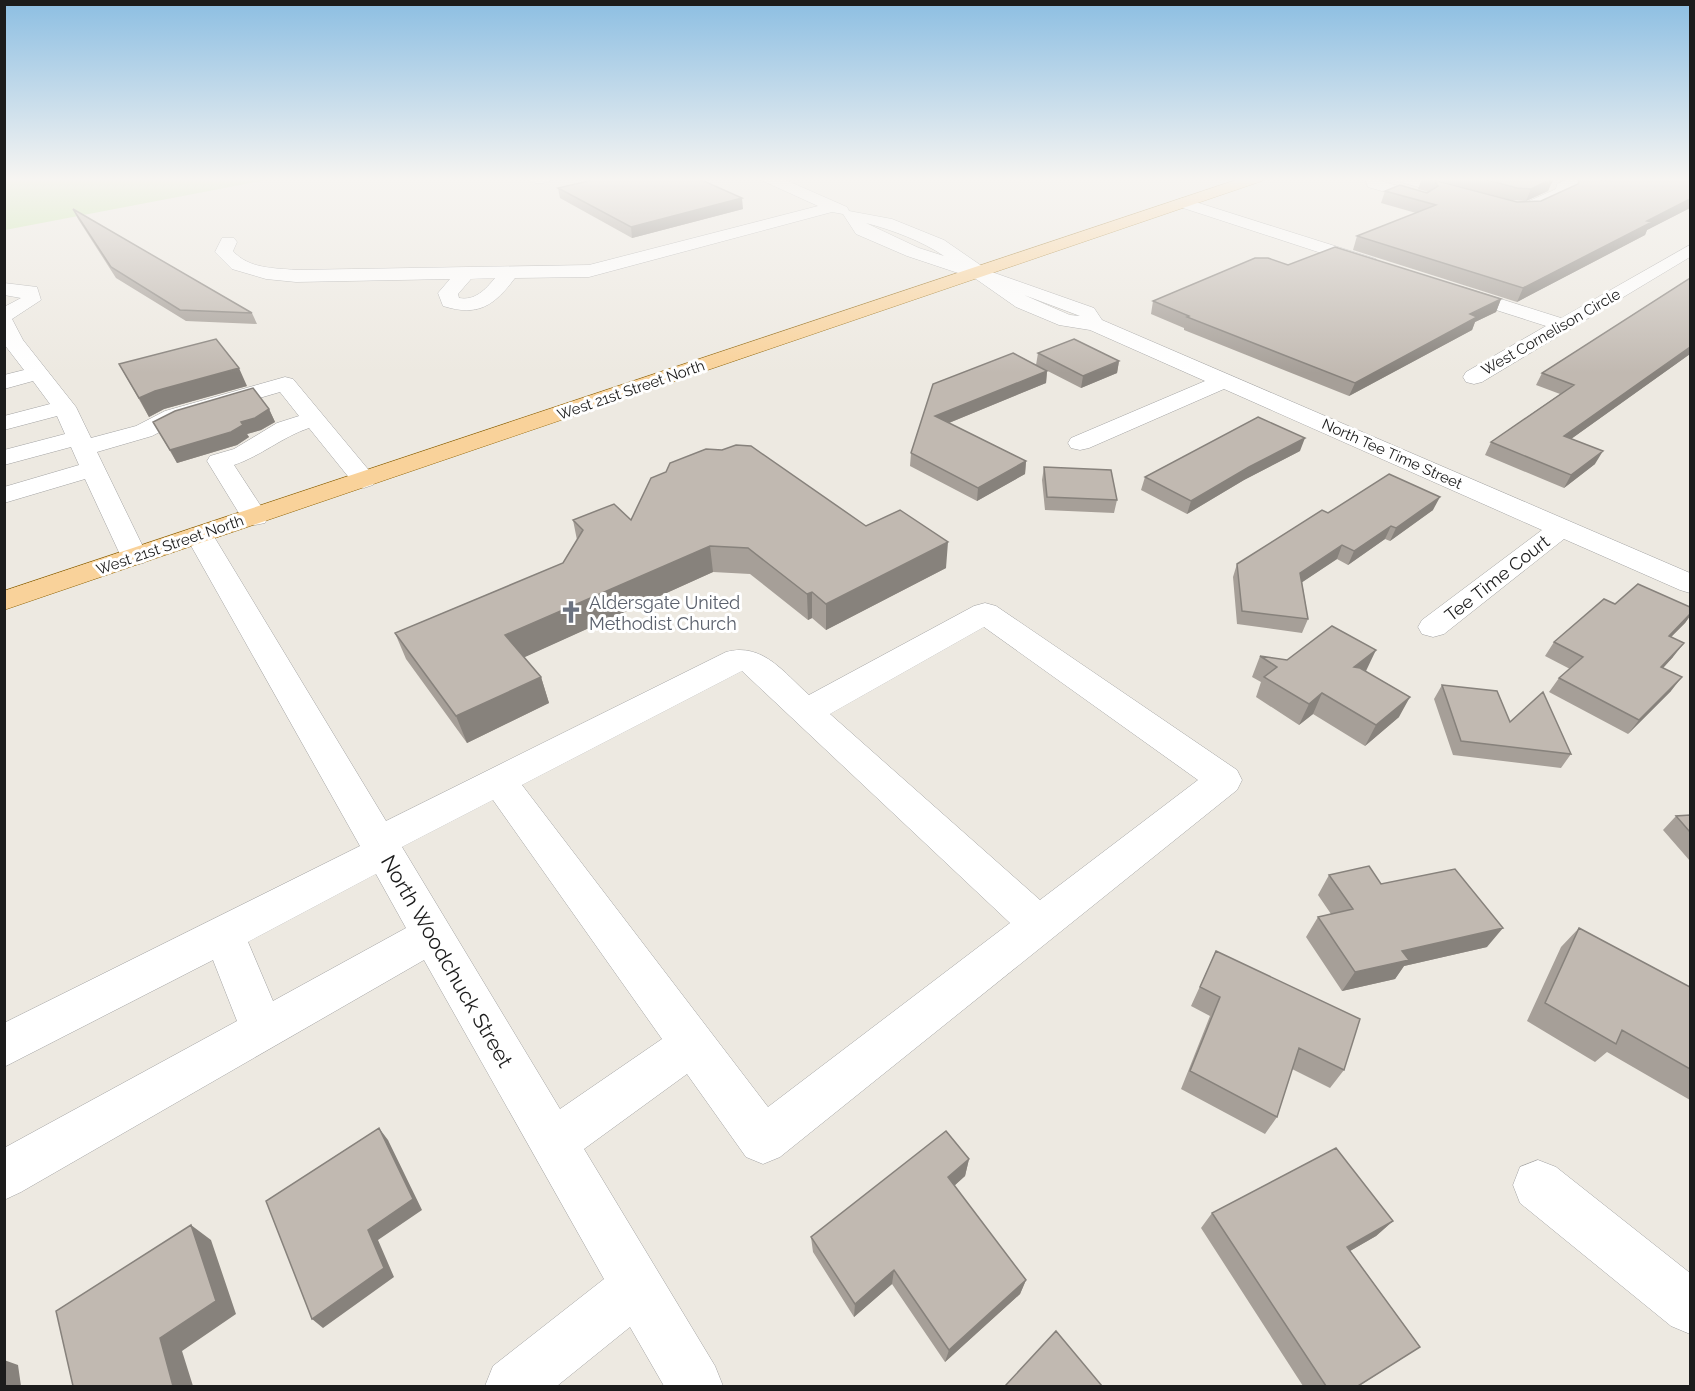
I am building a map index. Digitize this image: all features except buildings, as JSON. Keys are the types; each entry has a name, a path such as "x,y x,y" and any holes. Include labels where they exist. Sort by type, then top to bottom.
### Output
{"main road":[{"name":"West 21st Street North","path":"4,601 1067,243"}],"street":[{"path":"228,243 224,252 231,262 250,271 296,276 589,271 696,243"},
{"name":"North Tee Time Street","path":"935,243 1023,303 1066,321 1094,324 1690,585"},
{"path":"1324,243 1382,267"},
{"name":"West Cornelison Circle","path":"1474,377 1690,250"},
{"path":"466,273 448,293 450,302 457,305 484,302 509,273"},
{"path":"1438,285 1563,325"},
{"path":"4,290 30,291 31,300 4,316"},
{"path":"4,322 13,341 64,407 134,557"},
{"path":"4,382 38,373"},
{"path":"1080,443 1223,381"},
{"path":"4,495 85,452 144,431 173,416 285,384 364,480"},
{"path":"4,423 64,407"},
{"path":"255,517 219,461 243,454 285,428 314,419"},
{"path":"4,458 85,452"},
{"name":"Tee Time Court","path":"1433,627 1562,528"},
{"name":"North Woodchuck Street","path":"199,535 695,1386"},
{"path":"499,781 762,1140 1224,780 985,613 806,712"},
{"path":"4,1046 224,934 499,781 737,660 751,661 1039,924"},
{"path":"224,934 263,1030"},
{"path":"4,1175 432,935"},
{"path":"553,1142 693,1044"},
{"path":"1538,1185 1690,1307"},
{"path":"513,1386 637,1287"}],"place":[{"name":"Aldersgate United Methodist Church","path":"571,612"}]}
